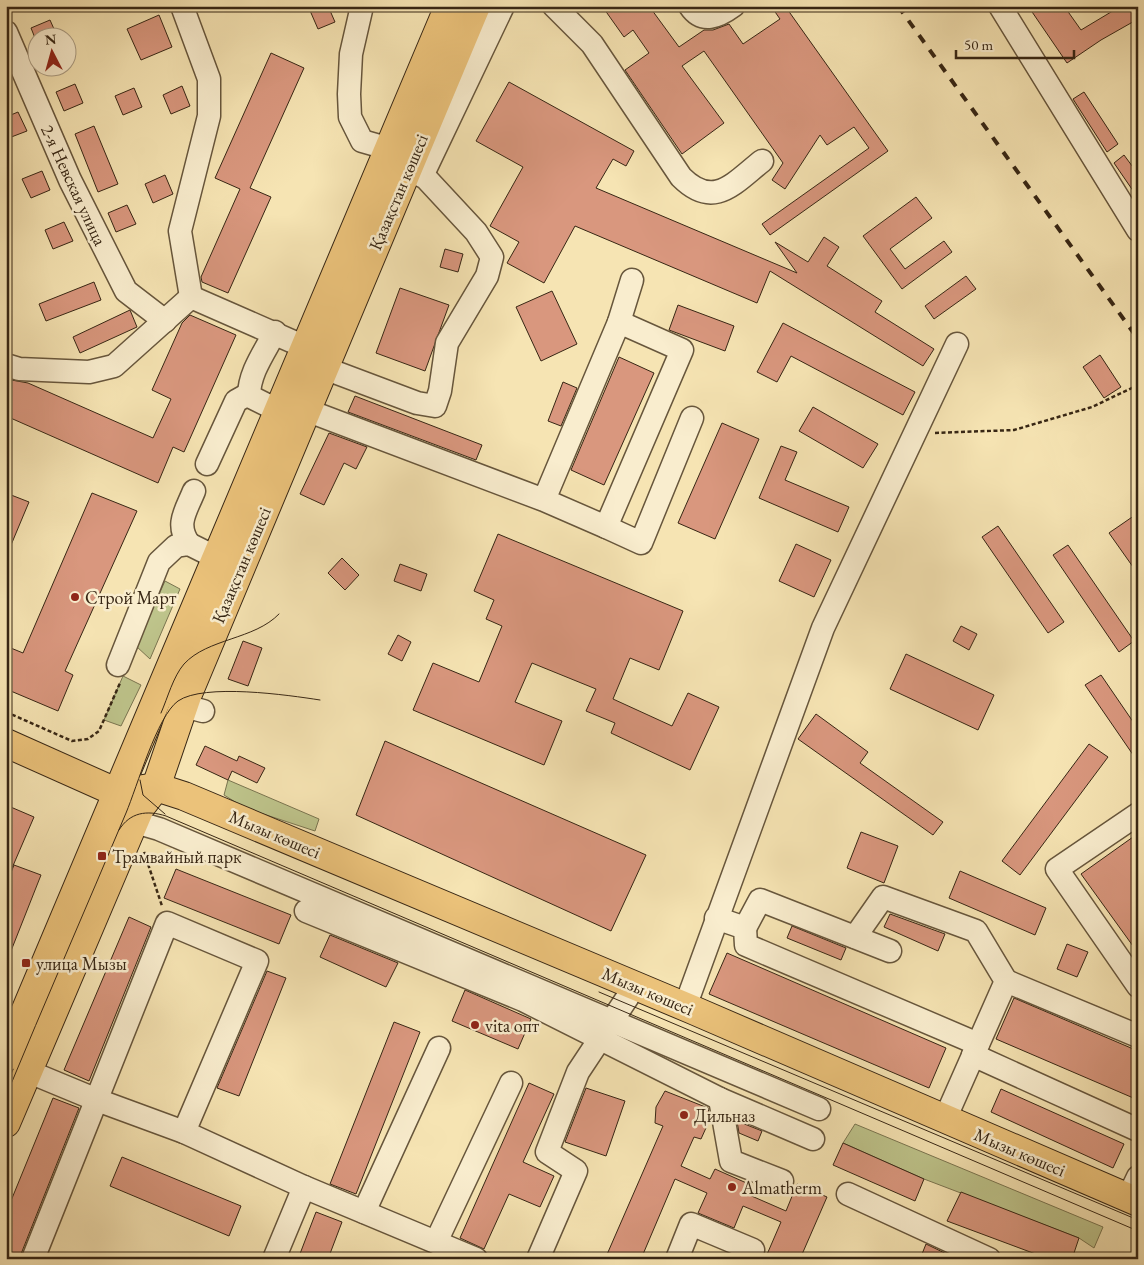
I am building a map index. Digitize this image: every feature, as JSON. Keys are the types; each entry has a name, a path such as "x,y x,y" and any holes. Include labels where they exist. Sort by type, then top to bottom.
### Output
{"main road":[{"name":"Қазақстан көшесі","path":"13,1063 135,822 140,808 156,787 193,708 228,563 279,410 306,347 407,162 448,6"},
{"name":"Қазақстан көшесі","path":"6,1123 13,1063 100,836 136,750 306,410 407,162 476,6"},
{"path":"306,347 324,368"},
{"path":"6,743 118,793 156,787"},
{"path":"77,774 105,770 121,763 136,750"},
{"path":"77,774 89,789 95,805 100,836"},
{"name":"Мызы көшесі","path":"156,787 312,842 635,986 945,1120 1134,1192"}],"street":[{"path":"182,6 209,78 209,116 180,231 191,297"},
{"path":"324,368 417,402 435,406 440,391 448,343 487,276 492,257 476,232 407,162 362,141 350,117 351,54 362,6"},
{"path":"407,162 503,6"},
{"path":"554,6 592,44 681,177 690,187 701,192 713,194 725,190 762,161"},
{"path":"690,6 695,13 703,17 712,18 733,6"},
{"path":"1000,6 1138,230"},
{"name":"2-я Невская улица","path":"6,32 70,180 126,291 165,321"},
{"path":"544,500 620,322 632,280"},
{"path":"6,365 19,369 89,372 114,366 191,297"},
{"path":"191,297 306,347"},
{"path":"606,527 682,350 620,322"},
{"path":"249,396 249,385 255,370 275,332"},
{"path":"685,1007 823,628 957,344"},
{"path":"207,464 236,402 249,396 279,410"},
{"path":"306,410 544,500 641,543 692,418"},
{"path":"194,490 182,519 182,533 189,544 228,563"},
{"path":"118,665 159,562 176,546 189,544"},
{"path":"1138,814 1057,870 1138,986"},
{"path":"135,822 159,829 819,1109"},
{"path":"855,938 883,897 976,931 1001,991 945,1120"},
{"path":"890,951 760,900 745,928 746,945 976,1050 1138,1130"},
{"path":"306,911 523,1000 720,1099 814,1139"},
{"path":"716,918 745,928"},
{"path":"33,1259 167,923 257,961 184,1132"},
{"path":"538,1259 576,1170 547,1152 578,1072 635,986"},
{"path":"1001,991 1138,1036"},
{"path":"364,1212 439,1048"},
{"path":"13,1063 97,1100 184,1132 364,1212 444,1250 476,1259"},
{"path":"444,1250 511,1083"},
{"path":"720,1099 731,1161 782,1180"},
{"path":"274,1259 304,1186"},
{"path":"848,1194 981,1257"},
{"path":"677,1259 691,1224 753,1250"}],"path":[{"path":"914,434 1014,430 1092,407 1138,385"},
{"path":"135,822 167,923"}],"green space":[{"path":"165,581 180,589 150,659 136,646"},
{"path":"123,676 141,685 121,726 104,720"},
{"path":"228,780 319,819 315,831 245,808 224,795"},
{"path":"855,1124 1103,1227 1094,1248 1079,1238 924,1179 843,1143"}],"building":[{"path":"308,6 328,6 335,22 318,29"},
{"path":"602,6 649,6 679,47 704,30 713,30 729,24 743,44 780,19 771,6 785,6 888,151 770,235 762,224 869,148 854,127 827,145 820,135 785,189 772,180 783,163 704,51 682,66 724,123 682,154 625,70 649,53 633,30 624,37"},
{"path":"1028,6 1064,6 1081,30 1121,6 1138,6 1138,19 1101,40 1067,63"},
{"path":"159,15 172,47 141,60 127,29"},
{"path":"50,20 54,28 31,28"},
{"path":"271,53 304,68 250,188 271,197 228,293 202,282 201,277 240,189 215,178"},
{"path":"509,82 634,151 626,166 613,159 596,188 797,273 775,242 808,262 824,237 839,247 827,266 882,301 875,312 934,349 923,366 770,271 757,303 575,226 544,283 507,263 519,242 490,226 523,167 476,141"},
{"path":"75,84 83,103 64,111 56,92"},
{"path":"182,86 190,106 171,114 163,95"},
{"path":"134,88 142,107 123,115 115,96"},
{"path":"1084,92 1118,144 1107,152 1073,99"},
{"path":"18,112 27,131 6,139 6,117"},
{"path":"94,126 118,184 98,192 75,134"},
{"path":"1124,155 1138,174 1138,198 1114,163"},
{"path":"42,171 50,190 31,198 22,179"},
{"path":"165,175 173,194 153,203 145,184"},
{"path":"916,197 932,218 890,249 905,269 944,241 952,252 902,289 863,236"},
{"path":"127,205 136,224 116,232 108,213"},
{"path":"64,222 73,241 53,249 45,230"},
{"path":"445,249 463,254 458,272 440,267"},
{"path":"966,276 976,289 934,319 925,306"},
{"path":"94,282 101,300 46,321 39,304"},
{"path":"400,288 449,305 425,371 376,353"},
{"path":"552,291 577,344 541,361 516,307"},
{"path":"678,305 734,326 725,351 669,330"},
{"path":"130,310 137,327 80,353 73,337"},
{"path":"190,315 236,335 184,452 173,447 158,483 6,416 6,379 28,383 153,438 171,399 152,390 182,323"},
{"path":"783,323 915,392 903,415 791,356 777,382 757,372"},
{"path":"1100,355 1121,387 1104,398 1083,367"},
{"path":"619,357 654,373 604,485 571,470"},
{"path":"563,382 577,388 561,426 548,421"},
{"path":"355,396 482,445 476,460 348,412"},
{"path":"813,407 878,444 863,468 799,431"},
{"path":"722,423 759,439 715,539 678,523"},
{"path":"329,433 367,447 356,469 344,463 324,505 300,494"},
{"path":"781,446 797,452 785,480 849,507 838,532 759,498"},
{"path":"6,493 29,502 6,557"},
{"path":"92,493 137,511 65,671 73,675 58,711 6,689 6,646 23,653"},
{"path":"1138,513 1138,574 1109,533"},
{"path":"998,526 1064,622 1048,633 982,537"},
{"path":"498,534 683,611 659,670 630,658 613,699 672,726 688,693 719,707 690,770 611,733 615,723 586,711 596,689 532,663 515,702 562,721 544,765 413,710 433,663 479,682 502,626 486,619 494,600 474,591"},
{"path":"796,544 831,560 814,597 779,581"},
{"path":"1068,545 1134,641 1119,652 1053,555"},
{"path":"342,558 359,575 345,590 328,573"},
{"path":"400,564 427,574 421,591 394,581"},
{"path":"961,626 977,634 969,650 953,641"},
{"path":"398,635 411,642 402,661 388,654"},
{"path":"243,641 262,648 248,686 228,679"},
{"path":"906,654 994,695 978,730 890,689"},
{"path":"1101,675 1138,729 1138,762 1085,685"},
{"path":"816,714 868,752 860,763 943,822 933,835 798,739"},
{"path":"385,741 646,855 611,931 356,815"},
{"path":"1089,744 1108,757 1020,875 1002,861"},
{"path":"205,746 237,761 239,756 265,768 257,783 232,771 228,780 196,765"},
{"path":"6,805 34,817 6,882"},
{"path":"861,832 898,846 884,883 847,868"},
{"path":"1133,837 1138,844 1138,953 1081,874"},
{"path":"14,865 41,875 7,961 6,885"},
{"path":"176,869 291,915 279,944 164,898"},
{"path":"960,871 1046,908 1035,935 949,898"},
{"path":"890,914 945,934 938,951 884,927"},
{"path":"129,917 151,927 89,1081 64,1070"},
{"path":"792,926 846,948 841,960 787,938"},
{"path":"330,935 398,963 386,987 320,957"},
{"path":"1067,944 1088,952 1077,977 1057,969"},
{"path":"727,953 946,1048 929,1088 709,994"},
{"path":"267,971 286,978 239,1096 217,1088"},
{"path":"465,990 531,1019 518,1049 452,1021"},
{"path":"1014,998 1138,1051 1138,1100 996,1039"},
{"path":"394,1022 420,1032 356,1194 330,1184"},
{"path":"529,1083 554,1094 523,1162 554,1176 540,1207 509,1194 484,1249 460,1238"},
{"path":"586,1088 625,1101 606,1156 565,1142"},
{"path":"1001,1089 1124,1144 1113,1168 991,1112"},
{"path":"665,1091 708,1108 710,1119 701,1139 694,1137 681,1166 710,1179 715,1169 751,1185 747,1194 786,1211 797,1184 827,1197 800,1259 765,1259 781,1222 743,1206 734,1228 698,1213 707,1193 675,1179 641,1259 605,1259 663,1126 655,1123 656,1107"},
{"path":"53,1098 79,1108 19,1259 6,1259 6,1213"},
{"path":"737,1121 762,1131 758,1141 739,1133"},
{"path":"843,1143 924,1179 915,1201 833,1165"},
{"path":"122,1157 241,1206 229,1236 110,1186"},
{"path":"961,1192 1079,1238 1072,1259 1049,1259 947,1221"},
{"path":"316,1212 342,1222 328,1259 298,1259"},
{"path":"926,1244 957,1259 920,1259"}],"tram line":[{"path":"161,713 177,675 184,664 194,655 257,629 269,623 279,614"},
{"path":"6,1096 126,813 155,736 170,709 178,701 190,696 226,691 320,700"},
{"path":"140,780 143,795 165,814"},
{"path":"119,830 128,819 140,814 152,813 166,816 1138,1231"},
{"path":"599,992 1138,1220"}],"railway":[{"path":"898,6 1138,339"}],"place":[{"name":"Строй Март","path":"75,597"},
{"name":"Трамвайный парк","path":"102,856"},
{"name":"улица Мызы","path":"26,963"},
{"name":"vita опт","path":"475,1025"},
{"name":"Дильназ","path":"684,1115"},
{"name":"Almatherm","path":"732,1187"}]}
